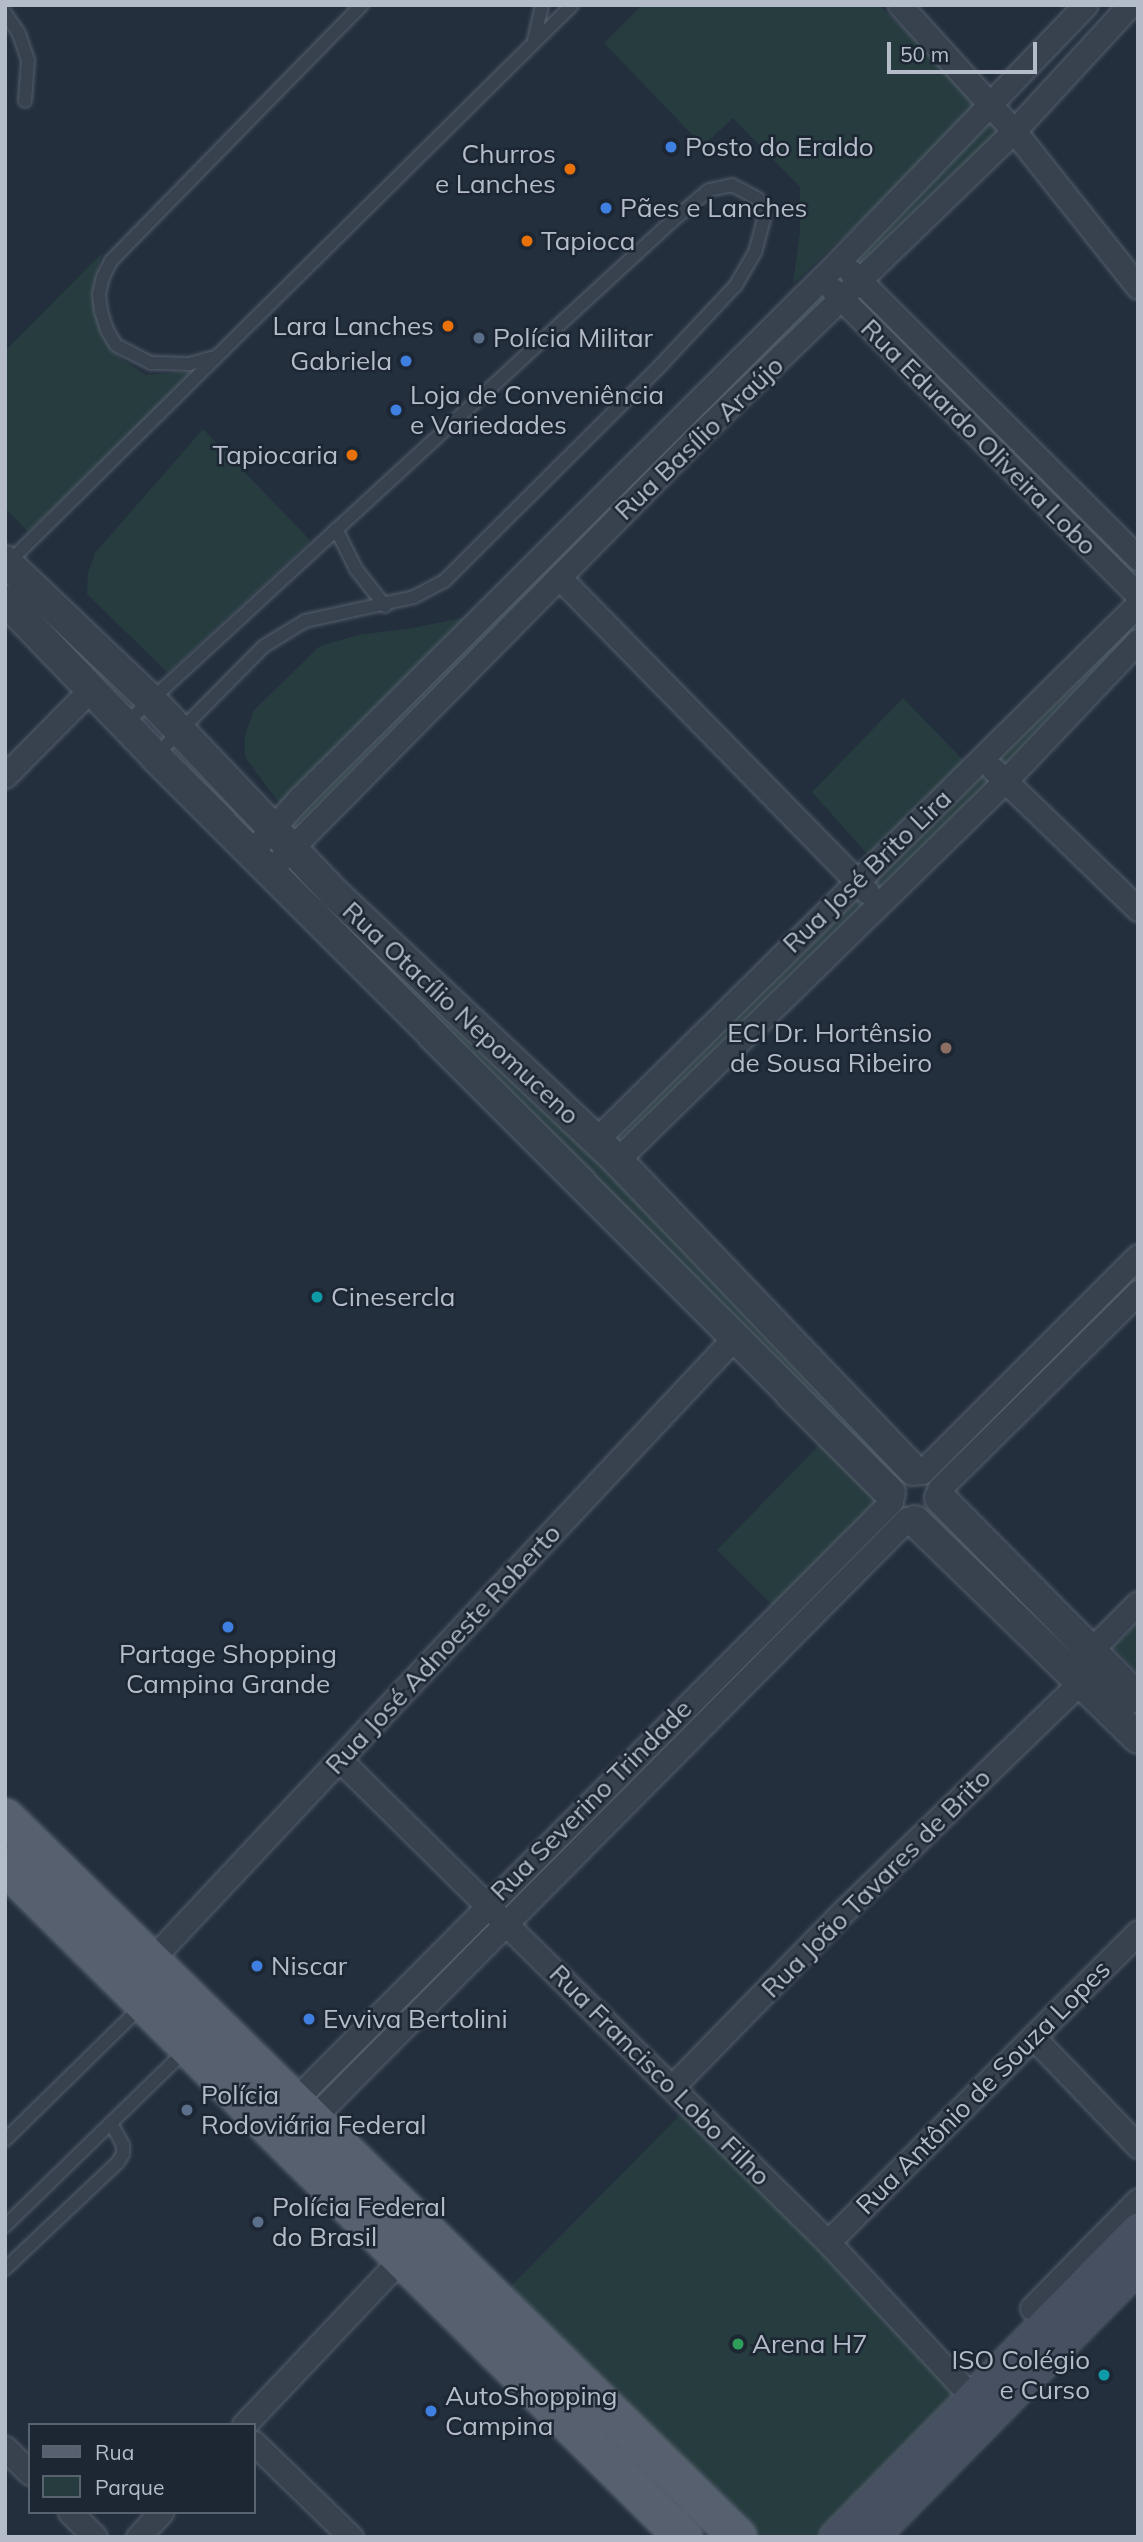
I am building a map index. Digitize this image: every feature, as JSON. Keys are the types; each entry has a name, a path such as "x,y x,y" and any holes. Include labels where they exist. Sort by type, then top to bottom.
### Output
{"main road":[{"path":"5,1817 738,2537"},
{"path":"5,1866 683,2537"},
{"path":"836,2537 1138,2230"},
{"path":"870,2537 1138,2264"}],"street":[{"path":"900,5 1014,131 1138,287"},
{"name":"Rua Basílio Araújo","path":"261,861 821,278 991,106 1085,5"},
{"name":"Rua Basílio Araújo","path":"282,837 559,577 695,439 842,300 1014,131 1130,5"},
{"name":"Rua Eduardo Oliveira Lobo","path":"840,260 1138,558"},
{"name":"Rua Eduardo Oliveira Lobo","path":"821,278 1138,595"},
{"name":"Rua Otacílio Nepomuceno","path":"6,563 150,699 344,902 606,1150 1138,1698"},
{"path":"559,577 879,903"},
{"name":"Rua Otacílio Nepomuceno","path":"5,600 90,690 735,1338 900,1509 1138,1738"},
{"name":"Rua José Brito Lira","path":"606,1150 856,880 983,759 1138,604"},
{"name":"Rua José Brito Lira","path":"606,1150 879,903 1004,780 1138,641"},
{"path":"5,776 90,690"},
{"path":"983,759 1138,909"},
{"path":"929,1482 900,1475 900,1509 929,1516 929,1482 1138,1256"},
{"path":"929,1482 1138,1292"},
{"name":"Rua José Adnoeste Roberto","path":"151,1960 735,1338"},
{"name":"Rua Severino Trindade","path":"303,2110 410,1983 487,1905 900,1509"},
{"name":"Rua Severino Trindade","path":"303,2110 429,2001 900,1509"},
{"path":"1091,1650 1138,1603"},
{"name":"Rua João Tavares de Brito","path":"673,2087 846,1909 1081,1681"},
{"name":"Rua Francisco Lobo Filho","path":"340,1760 828,2242 972,2398"},
{"name":"Rua Antônio de Souza Lopes","path":"828,2242 1040,2044 1138,1932"},
{"path":"410,1983 429,2001"},
{"path":"1040,2044 1138,2146"},
{"path":"1032,2308 1138,2200"},
{"path":"246,2423 402,2258"},
{"path":"256,2445 351,2537"},
{"path":"5,2448 28,2471"},
{"path":"72,2514 95,2537"},
{"path":"138,2537 159,2514"}],"lane":[{"path":"219,356 189,364 151,363 116,345 107,330 101,311 99,294 103,276 111,261 362,5"},
{"path":"534,40 542,5"},
{"path":"6,563 219,356 572,5"},
{"path":"5,13 19,34 27,60 25,101"},
{"path":"124,724 709,190 732,185 758,199 764,219 755,252 735,286 647,379 444,581 414,597 385,606 305,621 264,646 155,756"},
{"path":"336,529 341,545 356,569 385,606"},
{"path":"5,2140 144,2004"},
{"path":"5,2226 188,2048"},
{"path":"5,2269 118,2162 123,2154 123,2145 111,2123"}],"green space":[{"path":"642,5 879,5 983,107 793,284 800,231 800,187 733,118 703,146 604,43"},
{"path":"992,117 1003,127 858,274 848,262"},
{"path":"102,253 92,296 103,338 120,358 146,375 196,371 28,532 5,508 5,351"},
{"path":"823,284 836,299 294,839 279,827"},
{"path":"864,291 1138,565 1138,589 854,304"},
{"path":"203,429 311,541 168,673 87,594 88,573 95,553"},
{"path":"1138,608 1138,635 1006,773 990,758"},
{"path":"476,615 282,807 245,757 245,735 254,710 320,646 358,635 413,628"},
{"path":"903,698 968,765 869,856 812,792"},
{"path":"984,766 1001,784 879,895 863,880"},
{"path":"306,872 907,1467 893,1479 292,884"},
{"path":"853,887 870,904 614,1155 599,1141"},
{"path":"1138,1265 1138,1284 942,1479 933,1470"},
{"path":"827,1437 888,1495 776,1609 717,1550"},
{"path":"1138,1623 1138,1673 1113,1647"},
{"name":"Arena H7","path":"685,2110 965,2400 827,2537 756,2537 510,2287"}],"place":[{"name":"Posto do Eraldo","path":"671,147"},
{"name":"Churros e Lanches","path":"570,169"},
{"name":"Pães e Lanches","path":"606,208"},
{"name":"Tapioca","path":"527,241"},
{"name":"Lara Lanches","path":"448,326"},
{"name":"Polícia Militar","path":"479,338"},
{"name":"Gabriela","path":"406,361"},
{"name":"Loja de Conveniência e Variedades","path":"396,410"},
{"name":"Tapiocaria","path":"352,455"},
{"name":"ECI Dr. Hortênsio de Sousa Ribeiro","path":"946,1048"},
{"name":"Cinesercla","path":"317,1297"},
{"name":"Partage Shopping Campina Grande","path":"228,1627"},
{"name":"Niscar","path":"257,1966"},
{"name":"Evviva Bertolini","path":"309,2019"},
{"name":"Polícia Rodoviária Federal","path":"187,2110"},
{"name":"Polícia Federal do Brasil","path":"258,2222"},
{"name":"Arena H7","path":"738,2344"},
{"name":"ISO Colégio e Curso","path":"1104,2375"},
{"name":"AutoShopping Campina","path":"431,2411"}]}
